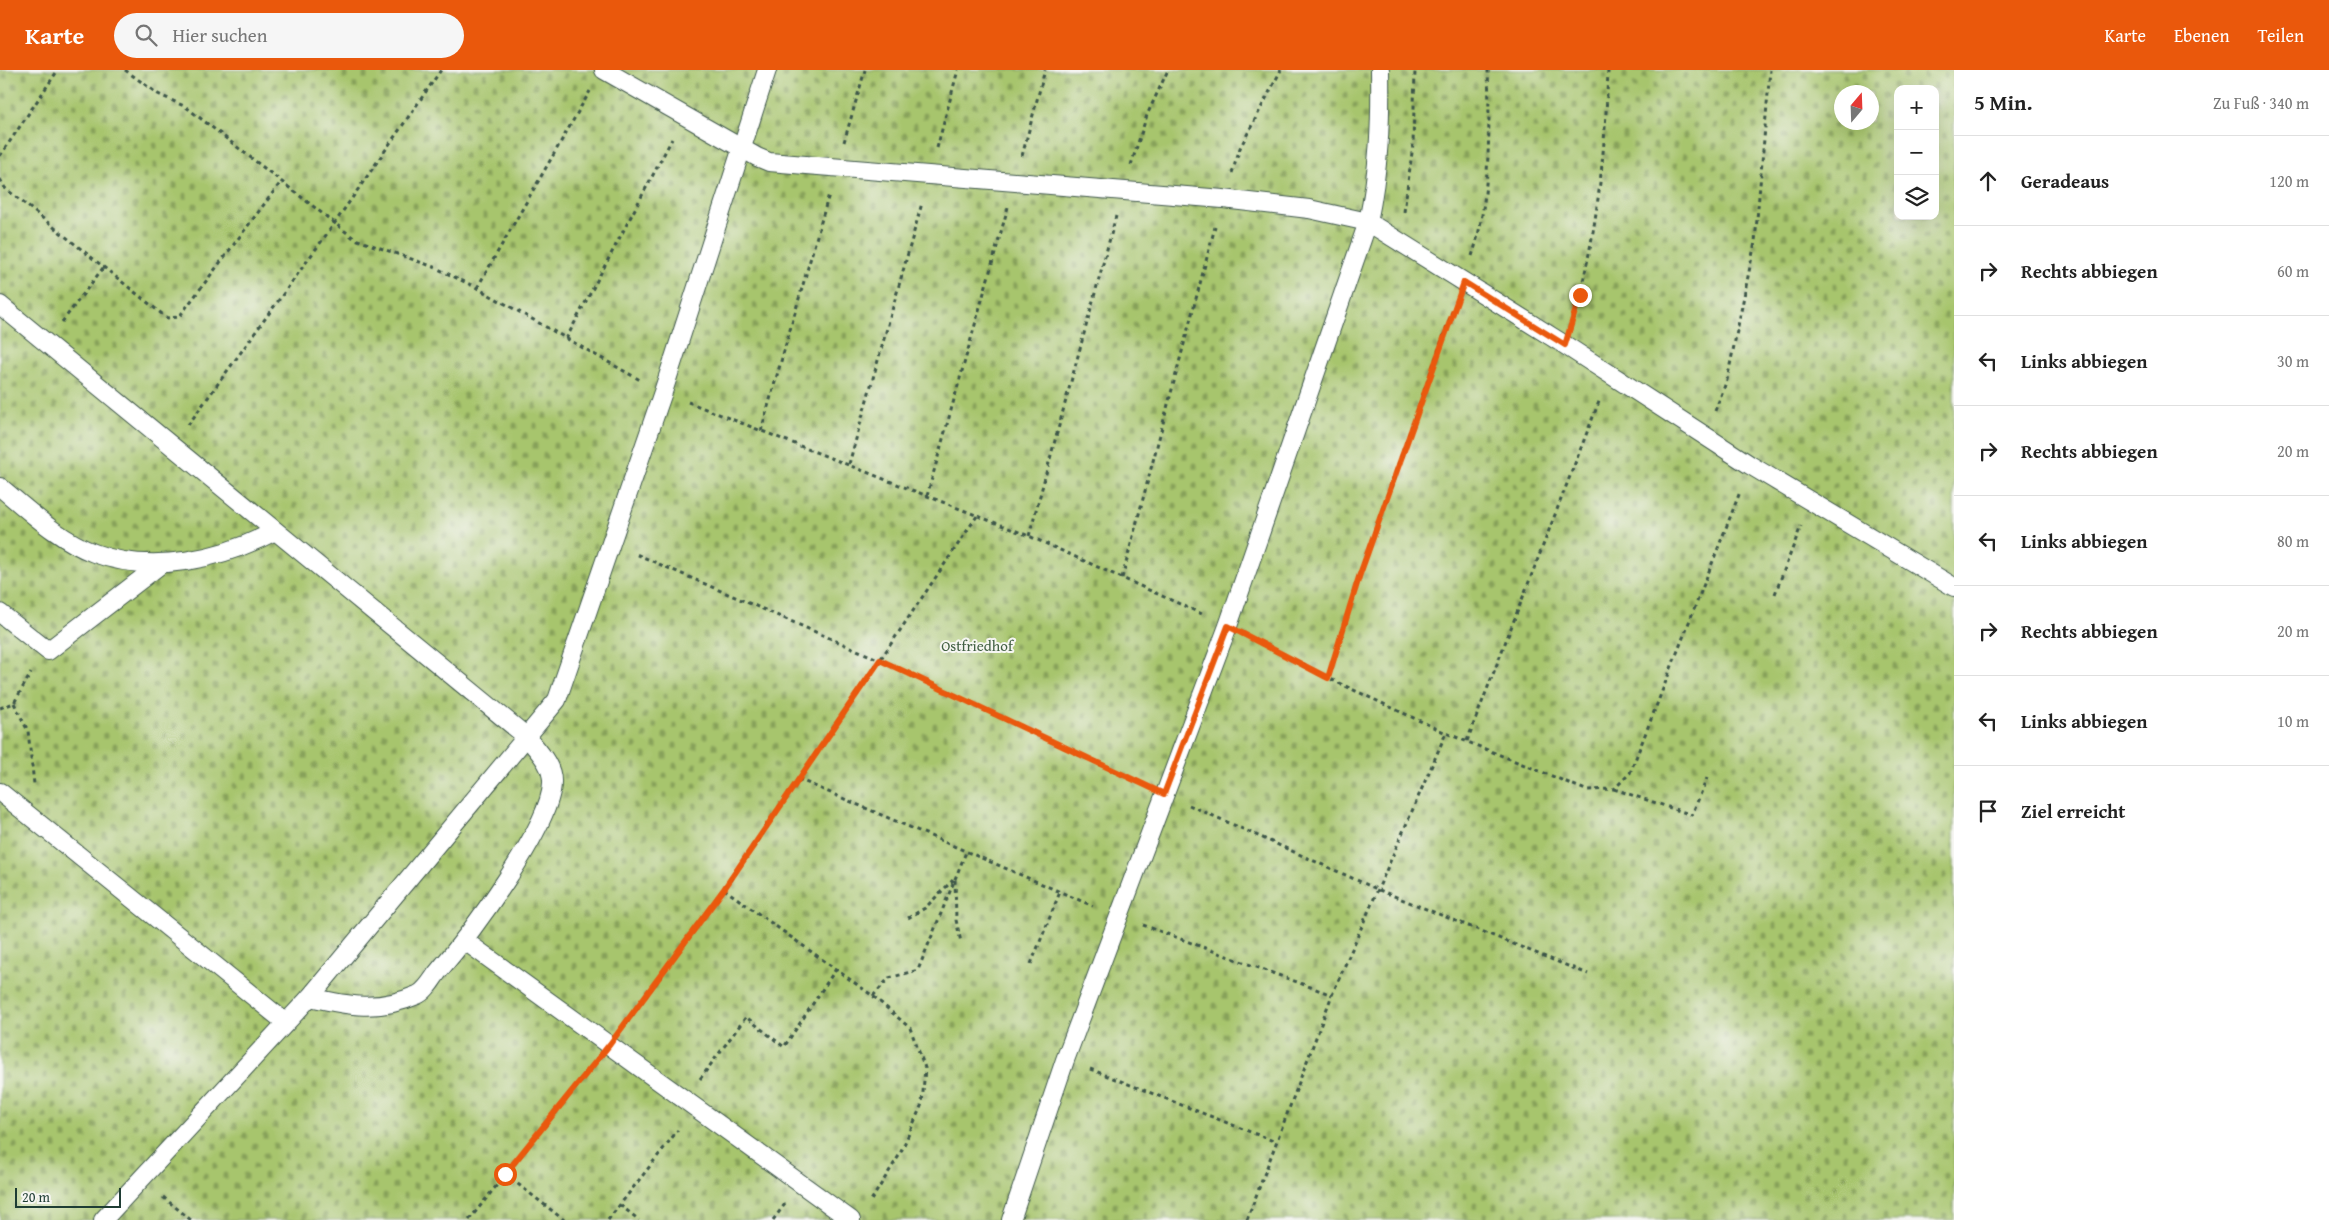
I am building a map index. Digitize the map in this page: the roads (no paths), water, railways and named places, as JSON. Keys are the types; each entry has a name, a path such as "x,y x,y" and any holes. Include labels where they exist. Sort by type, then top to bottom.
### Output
{"lane":[{"path":"604,70 769,162 1223,199 1308,210 1368,222 1565,345 1750,466 1954,587"},
{"path":"103,1220 310,997 557,700 663,392 767,70"},
{"path":"1010,1220 1065,1060 1228,626 1368,222 1376,180 1381,112 1380,70"},
{"path":"0,305 527,738 547,762 552,782 547,804 527,846 465,941 419,994 382,1007 346,1005 310,997"},
{"path":"0,487 60,534 93,553 122,560 161,564 199,558 252,543 275,531"},
{"path":"0,613 48,651 161,564"},
{"path":"0,792 285,1022"},
{"path":"465,941 851,1220"}],"park label":[{"name":"Ostfriedhof","path":"977,645"}]}
